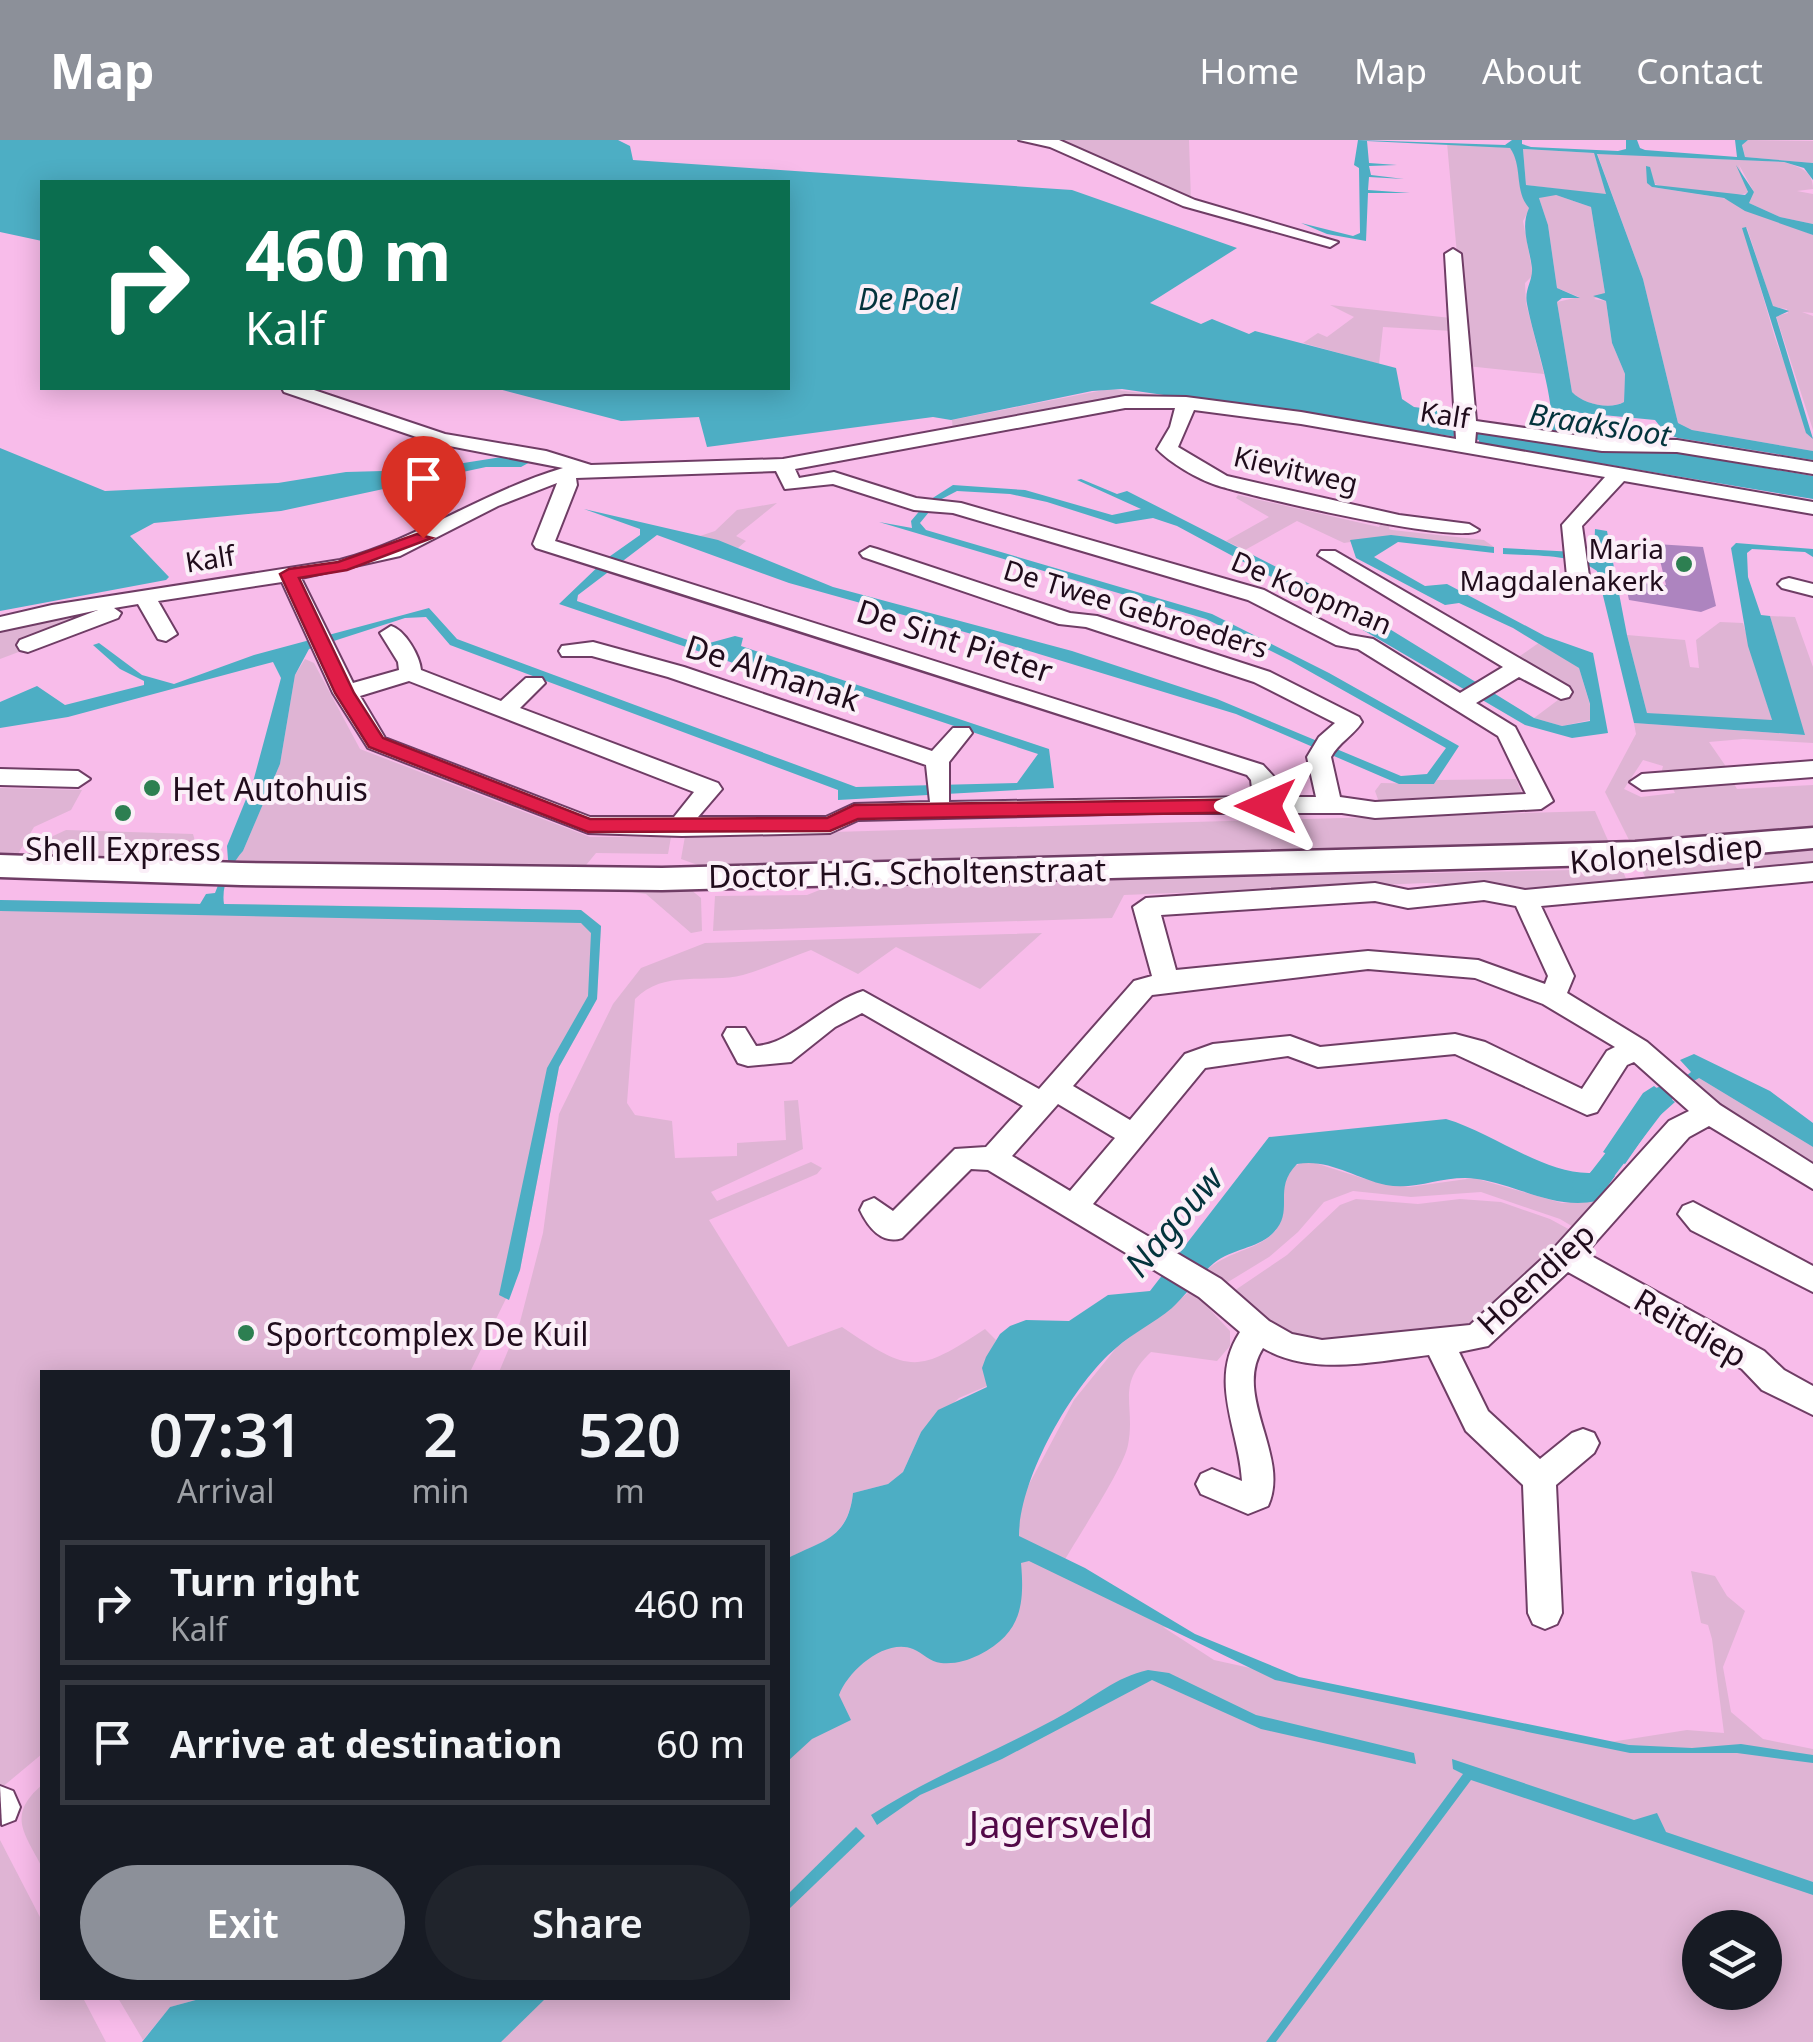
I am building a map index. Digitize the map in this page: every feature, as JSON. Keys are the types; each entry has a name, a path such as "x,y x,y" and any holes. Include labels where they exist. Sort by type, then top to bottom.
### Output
{"main road":[{"name":"Doctor H.G. Scholtenstraat","path":"0,866 226,874 662,879 1635,853 1813,838"}],"street":[{"path":"1027,140 1053,143 1189,203 1330,242"},
{"path":"1453,254 1466,435 1553,439 1602,446 1677,446 1813,468"},
{"name":"Kalf","path":"297,390 441,439 546,456 590,470"},
{"name":"Kalf","path":"0,624 341,566 393,552 492,502 565,473 783,465 1124,402 1186,403 1466,435 1620,474 1813,508"},
{"name":"Kievitweg","path":"1186,403 1168,449 1220,480 1399,520 1469,530"},
{"name":"De Koopman","path":"783,465 792,485 834,478 1052,533 1256,595 1344,640 1365,644 1473,695 1507,732 1541,802 1375,810 1330,805"},
{"name":"De Sint Pieter","path":"565,473 568,484 543,544 741,610 846,638 1256,770 1262,778 1266,806"},
{"path":"1578,564 1572,524 1620,474"},
{"name":"De Twee Gebroeders","path":"870,553 1067,619 1089,621 1262,676 1351,722 1323,749 1330,805"},
{"path":"1328,555 1560,692"},
{"path":"289,574 344,693 376,743 588,825 830,825 854,812 1330,805"},
{"path":"1789,584 1813,590"},
{"path":"28,645 118,610 135,598 166,634"},
{"path":"391,633 409,662 410,674"},
{"name":"De Almanak","path":"570,651 592,649 676,672 938,780 961,733"},
{"path":"1473,695 1519,667"},
{"path":"344,693 410,674 710,789 687,813 682,828"},
{"path":"502,712 534,683"},
{"path":"1642,782 1813,769"},
{"path":"0,778 78,779"},
{"name":"Kolonelsdiep","path":"1166,981 1146,907 1375,892 1408,899 1484,891 1525,899 1813,872"},
{"path":"1525,899 1561,976 1552,997"},
{"path":"874,1210 892,1230 965,1157 993,1159 1143,988 1166,981 1368,960 1478,969 1552,997 1637,1050 1710,1113 1813,1178"},
{"path":"736,1034 748,1056 781,1056 826,1020 864,1001 1047,1096 1132,1134"},
{"path":"1074,1207 1195,1061 1213,1054 1290,1046 1318,1057 1454,1044 1475,1048 1586,1104 1616,1058 1637,1050"},
{"name":"Hoendiep","path":"993,1159 1210,1288 1258,1330 1286,1346 1322,1353 1477,1337 1565,1256 1679,1129 1710,1113"},
{"path":"1693,1214 1700,1222 1813,1280"},
{"name":"Reitdiep","path":"1565,1256 1753,1360 1773,1380 1813,1401"},
{"path":"1212,1484 1248,1499 1256,1496 1259,1487 1240,1364 1258,1330"},
{"path":"1439,1343 1478,1421 1539,1480 1545,1613"},
{"path":"1539,1480 1583,1443"}],"green space":[{"path":"1053,140 1189,140 1191,201 1069,144"},
{"path":"1748,140 1813,141 1813,163 1745,157 1742,144"},
{"path":"1447,143 1510,148 1514,155 1522,194 1530,208 1523,221 1532,269 1532,276 1525,283 1526,303 1544,374 1467,366"},
{"path":"1523,149 1594,153 1607,195 1526,185"},
{"path":"1597,153 1784,162 1808,173 1813,189 1797,191 1813,194 1813,224 1780,217 1749,203 1747,200 1754,192 1739,165 1748,193 1713,195 1652,183 1652,187 1723,198 1813,235 1813,313 1802,312 1813,316 1813,430 1776,316 1788,313 1787,309 1773,307 1747,228 1743,228 1775,338 1813,439 1813,451 1692,430 1678,423 1643,279"},
{"path":"1544,195 1591,207 1605,293 1594,299 1606,301 1612,343 1625,374 1624,402 1611,406 1596,404 1572,392 1557,302 1579,297 1557,288 1548,225 1539,198"},
{"path":"1330,305 1451,318 1452,331 1383,327 1379,364 1303,343 1318,333 1327,337 1354,317"},
{"path":"1109,389 1192,399 953,432 952,420"},
{"path":"1238,495 1379,527 1382,521 1390,523 1392,530 1484,540 1494,547 1391,536 1344,543 1297,521 1245,550 1226,541 1269,517 1236,498"},
{"path":"777,503 736,536 746,541 738,548 700,536 715,531 737,510"},
{"path":"103,609 18,643 24,650 0,659 0,631"},
{"path":"1770,616 1795,617 1813,667 1813,743 1743,739 1709,742 1727,768 1661,774 1663,766 1643,760 1624,789 1641,797 1675,793 1672,787 1733,782 1737,789 1813,785 1813,829 1631,844 1605,792 1636,734 1634,723 1804,735"},
{"path":"1720,622 1743,623 1772,720 1764,723 1647,713 1627,635 1685,640 1690,667 1699,668 1696,640"},
{"path":"1540,642 1579,668 1590,705 1590,720 1562,726 1534,718 1562,697 1568,698 1513,661"},
{"path":"305,659 314,663 360,749 590,837 671,837 668,854 596,853 582,870 248,867 235,860 243,851 280,764 295,675"},
{"path":"1516,779 1524,798 1380,805 1375,791 1381,783"},
{"path":"0,788 82,790 71,810 34,827 18,854 0,860"},
{"path":"1595,811 1610,845 709,869 681,859 685,836"},
{"path":"66,830 193,834 196,845 182,863 43,859 41,855 53,836"},
{"path":"1813,845 1813,863 1646,879 1641,868"},
{"path":"1622,869 1627,881 1534,889 1427,883 1124,895 1112,918 713,931 715,896 807,895 832,885"},
{"path":"690,889 701,898 702,931 691,933 646,894 625,891"},
{"name":"Sportcomplex De Kuil","path":"0,900 581,910 601,926 597,999 559,1067 520,1270 471,1370 40,1370 40,1756 0,1789"},
{"path":"1042,933 980,989 896,947 858,974 811,950 743,975 659,984 635,999 627,1103 635,1115 672,1121 675,1158 737,1156 737,1143 786,1140 784,1101 798,1100 803,1149 711,1192 717,1201 811,1162 822,1168 817,1174 709,1220 788,1347 842,1327 883,1353 914,1362 944,1354 985,1329 996,1340 983,1368 987,1386 959,1398 921,1432 903,1472 888,1484 853,1493 845,1520 832,1536 790,1557 790,1370 500,1370 520,1322 543,1233 559,1114 613,1004 641,968 705,943"},
{"path":"1685,1077 1699,1078 1813,1147 1813,1174 1740,1126"},
{"path":"1309,1161 1362,1178 1409,1187 1474,1178 1562,1203 1597,1201 1575,1228 1560,1219 1481,1192 1411,1197 1353,1191 1324,1202 1269,1257 1228,1282 1213,1284 1203,1274 1212,1266 1260,1243 1276,1230 1283,1210 1285,1180 1296,1165"},
{"path":"1356,1199 1418,1204 1460,1199 1501,1202 1572,1231 1468,1328 1308,1344 1283,1335 1231,1293 1287,1255 1340,1205"},
{"name":"Jagersveld","path":"1188,1293 1201,1300 1230,1331 1230,1346 1217,1361 1151,1352 1140,1364 1130,1386 1130,1431 1125,1455 1064,1561 1185,1631 1163,1627 1214,1660 1598,1744 1687,1730 1724,1733 1712,1639 1708,1625 1701,1623 1691,1571 1715,1576 1727,1596 1745,1611 1723,1667 1731,1712 1763,1739 1813,1749 1813,2042 450,2042 492,2000 790,2000 790,1727 815,1700 1019,1536 1019,1512 1026,1490 1074,1400 1117,1347"},
{"path":"40,1787 40,1863 22,1824 31,1796"},
{"path":"0,1840 40,1917 40,2000 84,2000 106,2042 0,2042"},
{"path":"119,2000 196,2000 170,2007 143,2040"}],"water":[{"name":"De Poel","path":"0,140 618,140 630,146 633,160 1072,190 1237,248 1150,303 1201,324 1212,319 1249,334 1255,331 1396,368 1402,399 1414,407 1461,413 1474,433 1481,430 1551,443 1548,391 1526,299 1532,273 1525,230 1529,208 1510,148 1367,141 1369,163 1397,165 1369,166 1371,175 1404,179 1369,177 1368,190 1410,193 1368,193 1366,241 1327,234 1301,223 1353,236 1360,233 1359,168 1354,165 1358,140 1505,145 1522,140 1522,144 1531,147 1618,151 1626,149 1626,140 1637,140 1645,150 1737,157 1735,140 1748,140 1742,145 1745,157 1813,163 1813,180 1804,168 1784,162 1597,154 1643,279 1678,423 1692,430 1813,451 1813,460 1678,438 1666,434 1655,420 1561,411 1558,443 1683,454 1813,476 1813,499 1479,440 1122,389 1092,391 951,420 933,417 707,447 699,417 621,421 503,390 790,390 790,180 40,180 40,241 0,232","holes":["1523,149 1594,153 1606,194 1526,185","1556,195 1591,207 1605,293 1593,296 1606,301 1612,343 1625,374 1624,402 1612,406 1583,400 1572,392 1557,302 1562,298 1580,298 1557,288 1548,225 1539,198"]},
{"path":"1736,165 1754,192 1749,203 1780,217 1813,224 1813,235 1745,211 1724,198 1652,187 1647,183 1646,166 1650,167 1655,185 1745,195 1748,192"},
{"path":"1746,227 1773,306 1789,311 1776,317 1813,439 1806,433 1742,228"},
{"path":"0,448 105,491 278,483 346,472 419,470 508,456 532,461 521,467 486,467 281,511 154,523 130,536 169,577 166,580 0,611"},
{"path":"1077,480 1117,494 1127,491 1349,604 1534,718 1562,726 1590,721 1590,704 1579,668 1513,628 1459,603 1445,605 1356,558 1350,540 1391,535 1494,547 1494,553 1398,542 1374,557 1425,586 1447,584 1545,636 1593,653 1608,733 1572,738 1525,725 1281,582 1177,526 1153,518 1116,524 1010,494 957,491 938,501 920,523 926,530 1212,614 1329,673 1459,746 1434,784 1399,784 1236,714 789,583 657,535 578,595 577,601 702,645 735,636 743,638 741,646 1049,749 1054,788 838,800 838,790 450,645 426,617 405,618 309,649 295,675 280,764 243,851 228,876 224,904 581,910 601,926 597,999 559,1067 520,1270 509,1300 499,1295 547,1068 588,996 591,933 581,923 0,911 0,900 200,904 206,894 215,893 228,860 227,846 253,782 281,678 273,662 68,717 0,728 0,702 37,686 65,705 144,685 144,681 120,669 93,645 99,643 142,675 174,684 254,655 429,608 457,639 856,787 1017,783 1038,754 765,663 748,668 559,604 606,559 640,535 640,529 584,509 718,540 833,587 1072,651 1217,699 1401,776 1427,774 1446,748 1291,661 1206,619 879,522 912,528 911,521 928,501 953,485 1025,490 1112,515 1141,509"},
{"path":"1595,529 1607,531 1647,713 1772,720 1748,646 1731,548 1736,543 1813,549 1813,557 1805,552 1752,549 1747,553 1748,577 1761,615 1770,616 1805,735 1634,723 1597,571 1565,558 1503,554 1503,548 1594,553"},
{"path":"1694,1054 1770,1091 1813,1123 1813,1147 1699,1078 1692,1082 1685,1077 1691,1072 1680,1060"},
{"path":"1654,1086 1675,1102 1656,1119 1625,1164 1603,1152 1643,1093"},
{"path":"1446,1119 1554,1167 1590,1173 1599,1164 1615,1176 1597,1201 1581,1203 1551,1200 1477,1179 1386,1185 1331,1166 1297,1164 1286,1182 1283,1216 1274,1232 1214,1263 1172,1308 1116,1348 1082,1385 1038,1461 1021,1513 1019,1536 1085,1568 1195,1634 1299,1677 1629,1745 1692,1748 1741,1744 1813,1755 1813,1763 1737,1753 1630,1753 1275,1680 1029,1561 1021,1563 1022,1593 1017,1618 993,1647 970,1659 951,1663 937,1662 902,1647 880,1652 850,1676 839,1695 851,1720 812,1739 790,1759 790,1557 823,1542 839,1529 846,1520 853,1493 888,1484 903,1472 921,1432 938,1410 987,1387 982,1368 986,1357 1000,1334 1010,1326 1026,1320 1069,1321 1108,1295 1150,1291 1269,1137"},
{"path":"1148,1670 1169,1673 1256,1715 1414,1753 1416,1764 1261,1729 1152,1680 1002,1759 920,1795 877,1825 871,1815 1066,1713 1115,1682"},
{"path":"1452,1759 1634,1820 1657,1813 1666,1832 1813,1882 1813,1895 1471,1780 1276,2042 1266,2042 1463,1774 1453,1769"},
{"path":"856,1827 865,1836 790,1908 790,1892"},
{"path":"196,2000 544,2000 501,2042 142,2042 170,2007"}],"building":[{"name":"Maria Magdalenakerk","path":"1656,544 1703,547 1716,606 1701,612 1629,600 1625,582 1666,585"}],"waterway":[{"name":"Nagouw","path":"1583,1185 1598,1180 1664,1094"}],"place":[{"name":"Maria Magdalenakerk","path":"1684,564"},
{"name":"Het Autohuis","path":"152,788"},
{"name":"Shell Express","path":"123,813"},
{"name":"Sportcomplex De Kuil","path":"246,1333"}],"route":[{"path":"423,538 393,552 341,566 289,574 344,693 376,743 588,825 830,825 854,812 1266,806"}],"water label":[{"name":"Braaksloot","path":"1600,424"}]}
